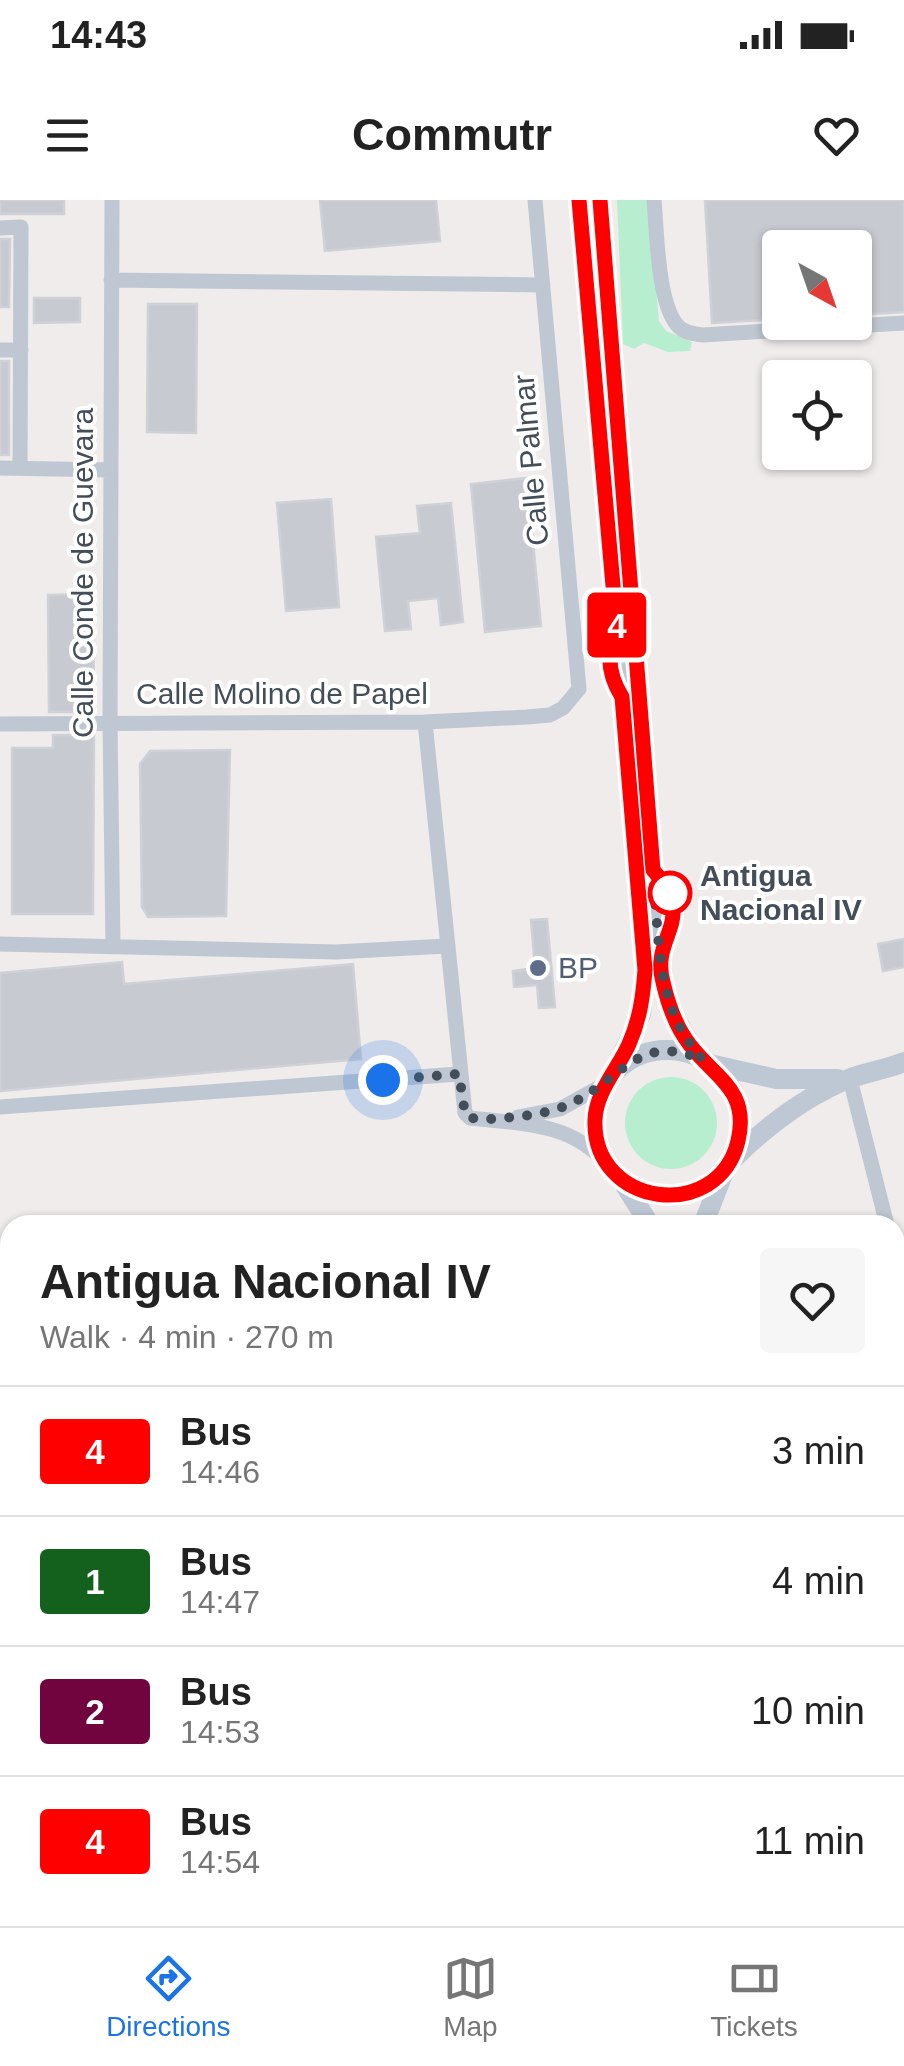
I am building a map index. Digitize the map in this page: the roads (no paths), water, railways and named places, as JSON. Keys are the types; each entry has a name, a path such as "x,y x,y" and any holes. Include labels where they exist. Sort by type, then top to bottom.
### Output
{"main road":[{"path":"579,200 645,970 641,1014 595,1115 599,1149 644,1215"},
{"path":"600,200 660,974 669,1007 682,1032 726,1080 736,1099 740,1121 738,1142 708,1215"},
{"path":"610,1079 626,1064 656,1051 688,1053 707,1062 776,1079 850,1078"},
{"path":"612,1171 638,1190 662,1196 686,1194 708,1184 782,1115 850,1078 904,1062"}],"street":[{"name":"Calle Conde de Guevara","path":"112,200 110,722 114,947"},
{"name":"Calle Palmar","path":"535,200 579,688 564,708"},
{"path":"654,200 664,293 678,327 690,334 864,328 904,322"},
{"path":"0,228 21,227 20,468"},
{"path":"112,280 543,285"},
{"path":"0,350 20,350"},
{"path":"0,468 111,470"},
{"name":"Calle Molino de Papel","path":"0,724 425,722 550,715 564,708"},
{"path":"425,722 465,1114 470,1118 558,1129 593,1149 612,1171"},
{"path":"0,944 336,952 447,946"},
{"path":"0,1106 459,1074"},
{"path":"850,1078 884,1215"},
{"path":"484,1120 560,1109 610,1079"}],"place":[{"name":"Antigua Nacional IV","path":"670,893"},
{"name":"BP","path":"538,968"}]}
